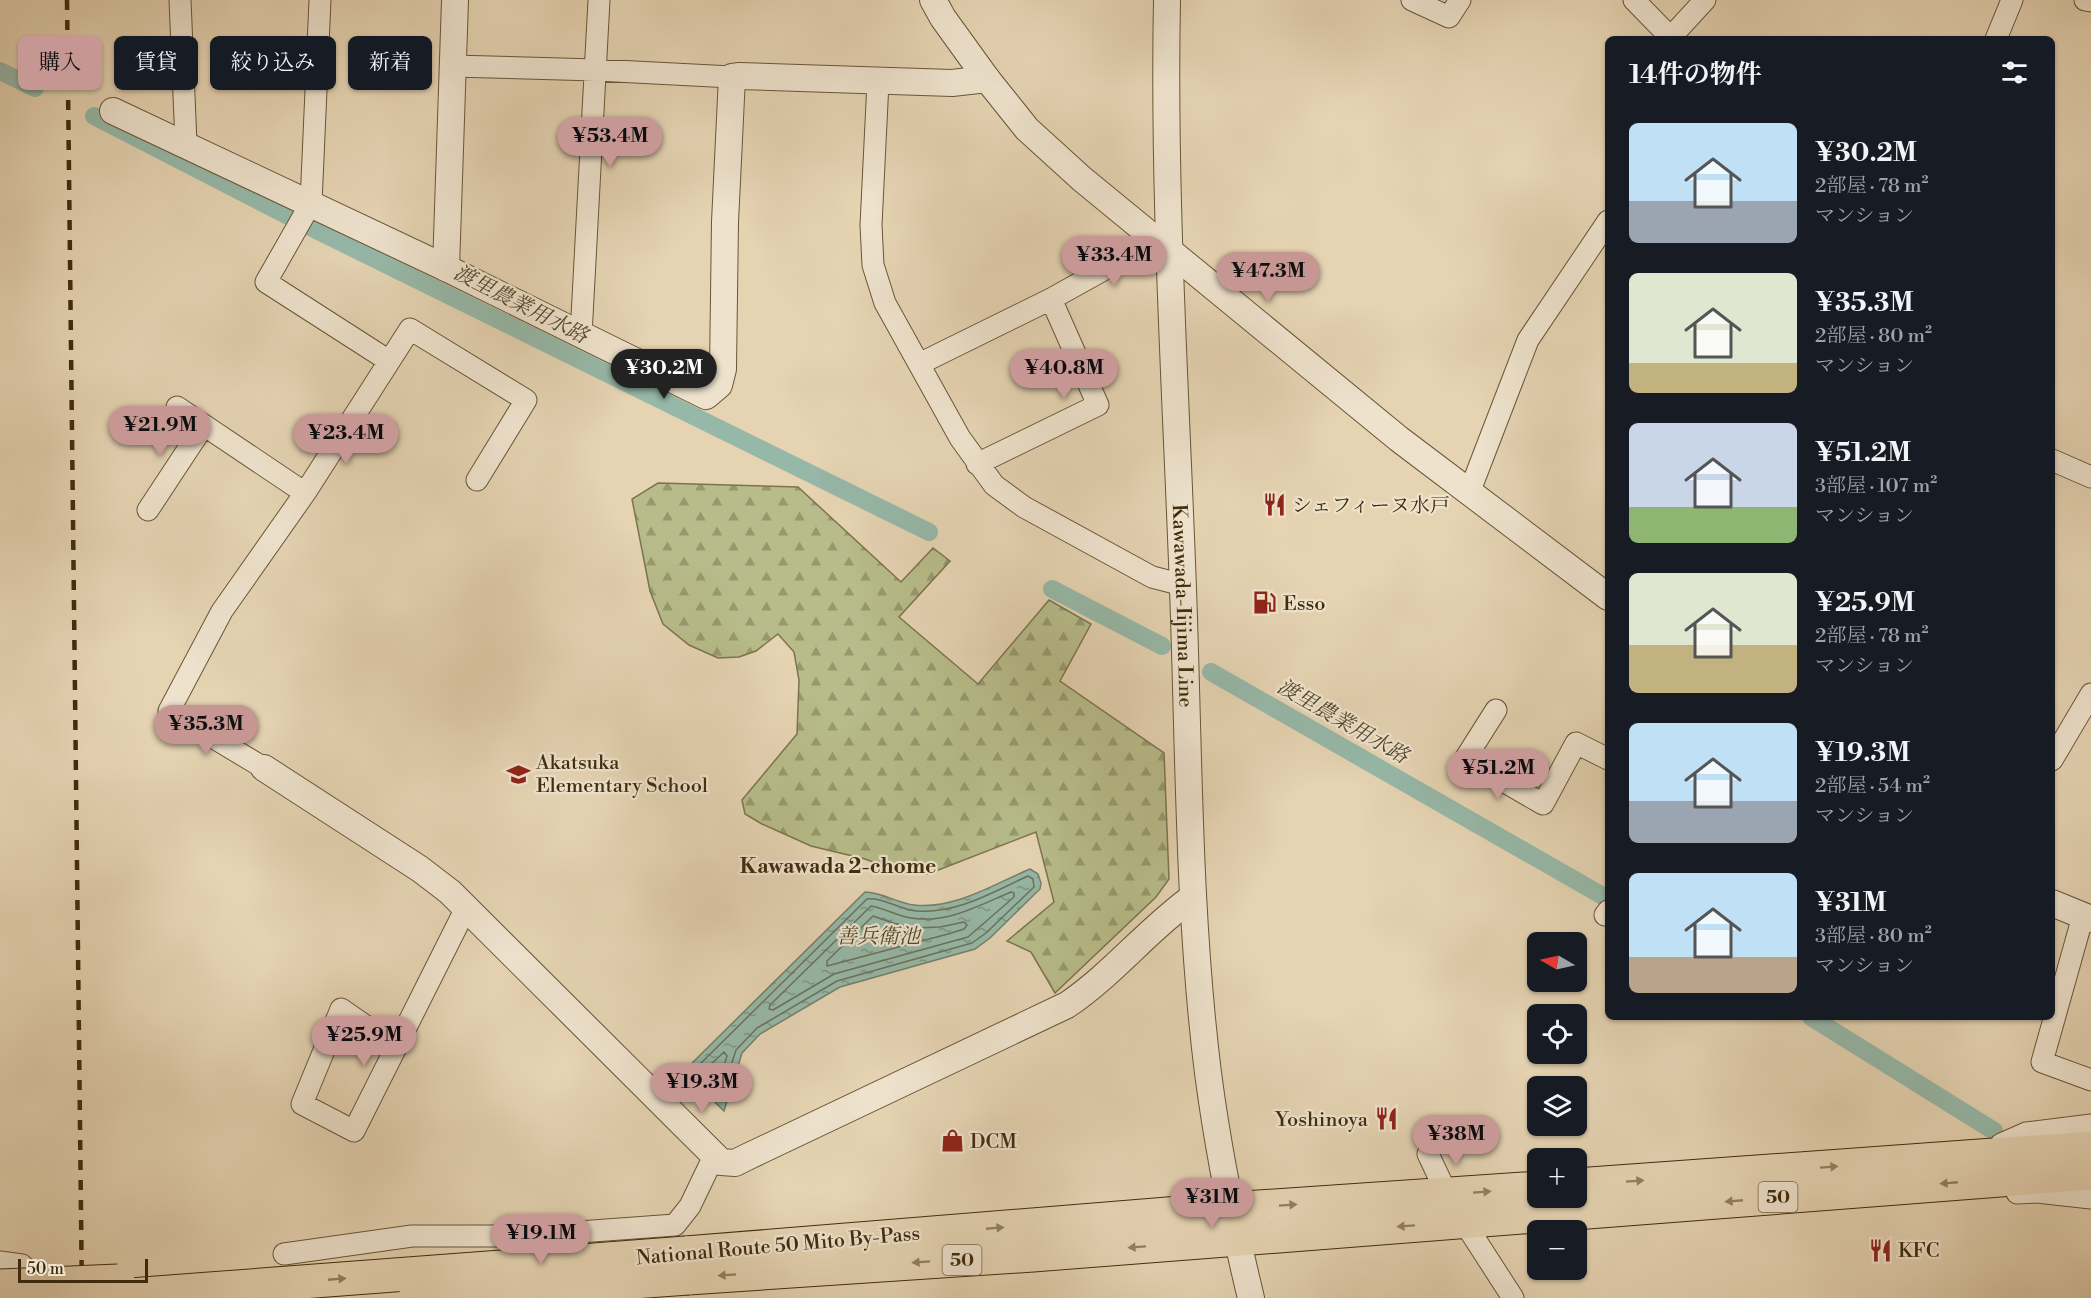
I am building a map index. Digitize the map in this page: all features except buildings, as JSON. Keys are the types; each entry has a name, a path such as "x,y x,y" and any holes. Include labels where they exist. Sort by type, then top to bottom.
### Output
{"highway":[{"name":"National Route 50 Mito By-Pass","path":"1233,1224 1464,1222 1993,1167 2091,1148"},
{"name":"National Route 50 Mito By-Pass","path":"1587,1185 1993,1167 2091,1173"},
{"name":"National Route 50 Mito By-Pass","path":"90,1298 258,1286 687,1265 1233,1224 1447,1194 1527,1189"},
{"name":"National Route 50 Mito By-Pass","path":"415,1298 687,1265"},
{"path":"0,1286 129,1280 258,1286"}],"street":[{"path":"180,0 186,143"},
{"path":"320,0 311,204 266,282 389,361"},
{"path":"446,268 454,0"},
{"path":"581,335 599,0"},
{"path":"933,0 987,80 1027,129 1082,179 1399,439 1605,595"},
{"name":"Kawawada-Iijima Line","path":"1167,0 1170,249 1193,897 1208,1075 1233,1224 1251,1298"},
{"path":"1412,0 1449,17 1460,0"},
{"path":"1634,0 1670,36"},
{"path":"1674,36 1704,0"},
{"path":"1997,36 2012,0"},
{"path":"2085,0 2091,1"},
{"path":"452,66 878,82 952,83 987,80"},
{"path":"113,111 186,143 706,396 719,385 723,369 725,222 732,77"},
{"path":"878,82 871,225 873,265 885,303 960,438 994,485 1024,507 1152,577 1183,585"},
{"path":"1469,493 1528,340 1605,225"},
{"path":"919,364 1051,299 1141,249 1170,249"},
{"path":"977,464 1098,405 1051,299"},
{"path":"477,480 526,400 410,329 305,493 222,611 169,711 264,768 420,869 450,892 720,1162 735,1163 1067,1005 1086,992 1176,909 1193,897"},
{"path":"177,407 305,493"},
{"path":"148,510 204,425"},
{"path":"2055,461 2091,477"},
{"path":"2055,755 2091,694"},
{"path":"1496,710 1465,759 1543,804 1576,743 1605,758"},
{"path":"2055,904 2087,918 2042,1062 2091,1080"},
{"path":"396,1047 341,1009 302,1104 354,1131 466,908"},
{"path":"2091,1125 2026,1133 2001,1144 1993,1167 2003,1194 2037,1192 2091,1198"},
{"path":"1428,1154 1447,1194"},
{"path":"284,1254 412,1236 519,1236 675,1225 690,1206 714,1156"},
{"path":"1464,1222 1513,1298"},
{"path":"519,1236 525,1298"},
{"path":"0,1262 22,1265 34,1278 34,1298"}],"green space":[{"path":"658,483 798,487 901,582 933,548 950,561 899,617 978,684 1049,600 1091,624 1060,681 1164,753 1169,879 1156,897 1055,993 1031,952 1007,941 1054,902 1036,832 928,874 903,873 865,859 811,846 745,814 742,800 797,734 799,680 794,652 778,634 756,651 739,657 718,658 689,645 663,624 650,591 632,499"}],"water":[{"name":"善兵衛池","path":"1030,869 1038,874 1040,889 990,938 975,949 840,987 760,1034 742,1053 724,1111 684,1071 865,892 914,905 944,904 974,894"}],"waterway":[{"name":"渡里農業用水路","path":"0,71 18,80"},
{"name":"渡里農業用水路","path":"94,116 296,220 929,532"},
{"name":"渡里農業用水路","path":"1052,589 1162,646"},
{"name":"渡里農業用水路","path":"1211,672 1605,897"},
{"name":"渡里農業用水路","path":"1816,1020 1994,1131"}],"railway":[{"path":"67,0 82,1298"}],"place":[{"name":"シェフィーヌ水戸","path":"1274,505"},
{"name":"Esso","path":"1265,603"},
{"name":"Akatsuka Elementary School","path":"518,774"},
{"name":"Yoshinoya","path":"1386,1119"},
{"name":"DCM","path":"952,1141"},
{"name":"KFC","path":"1880,1250"}],"district":[{"name":"Kawawada 2-chome","path":"838,866"}]}
